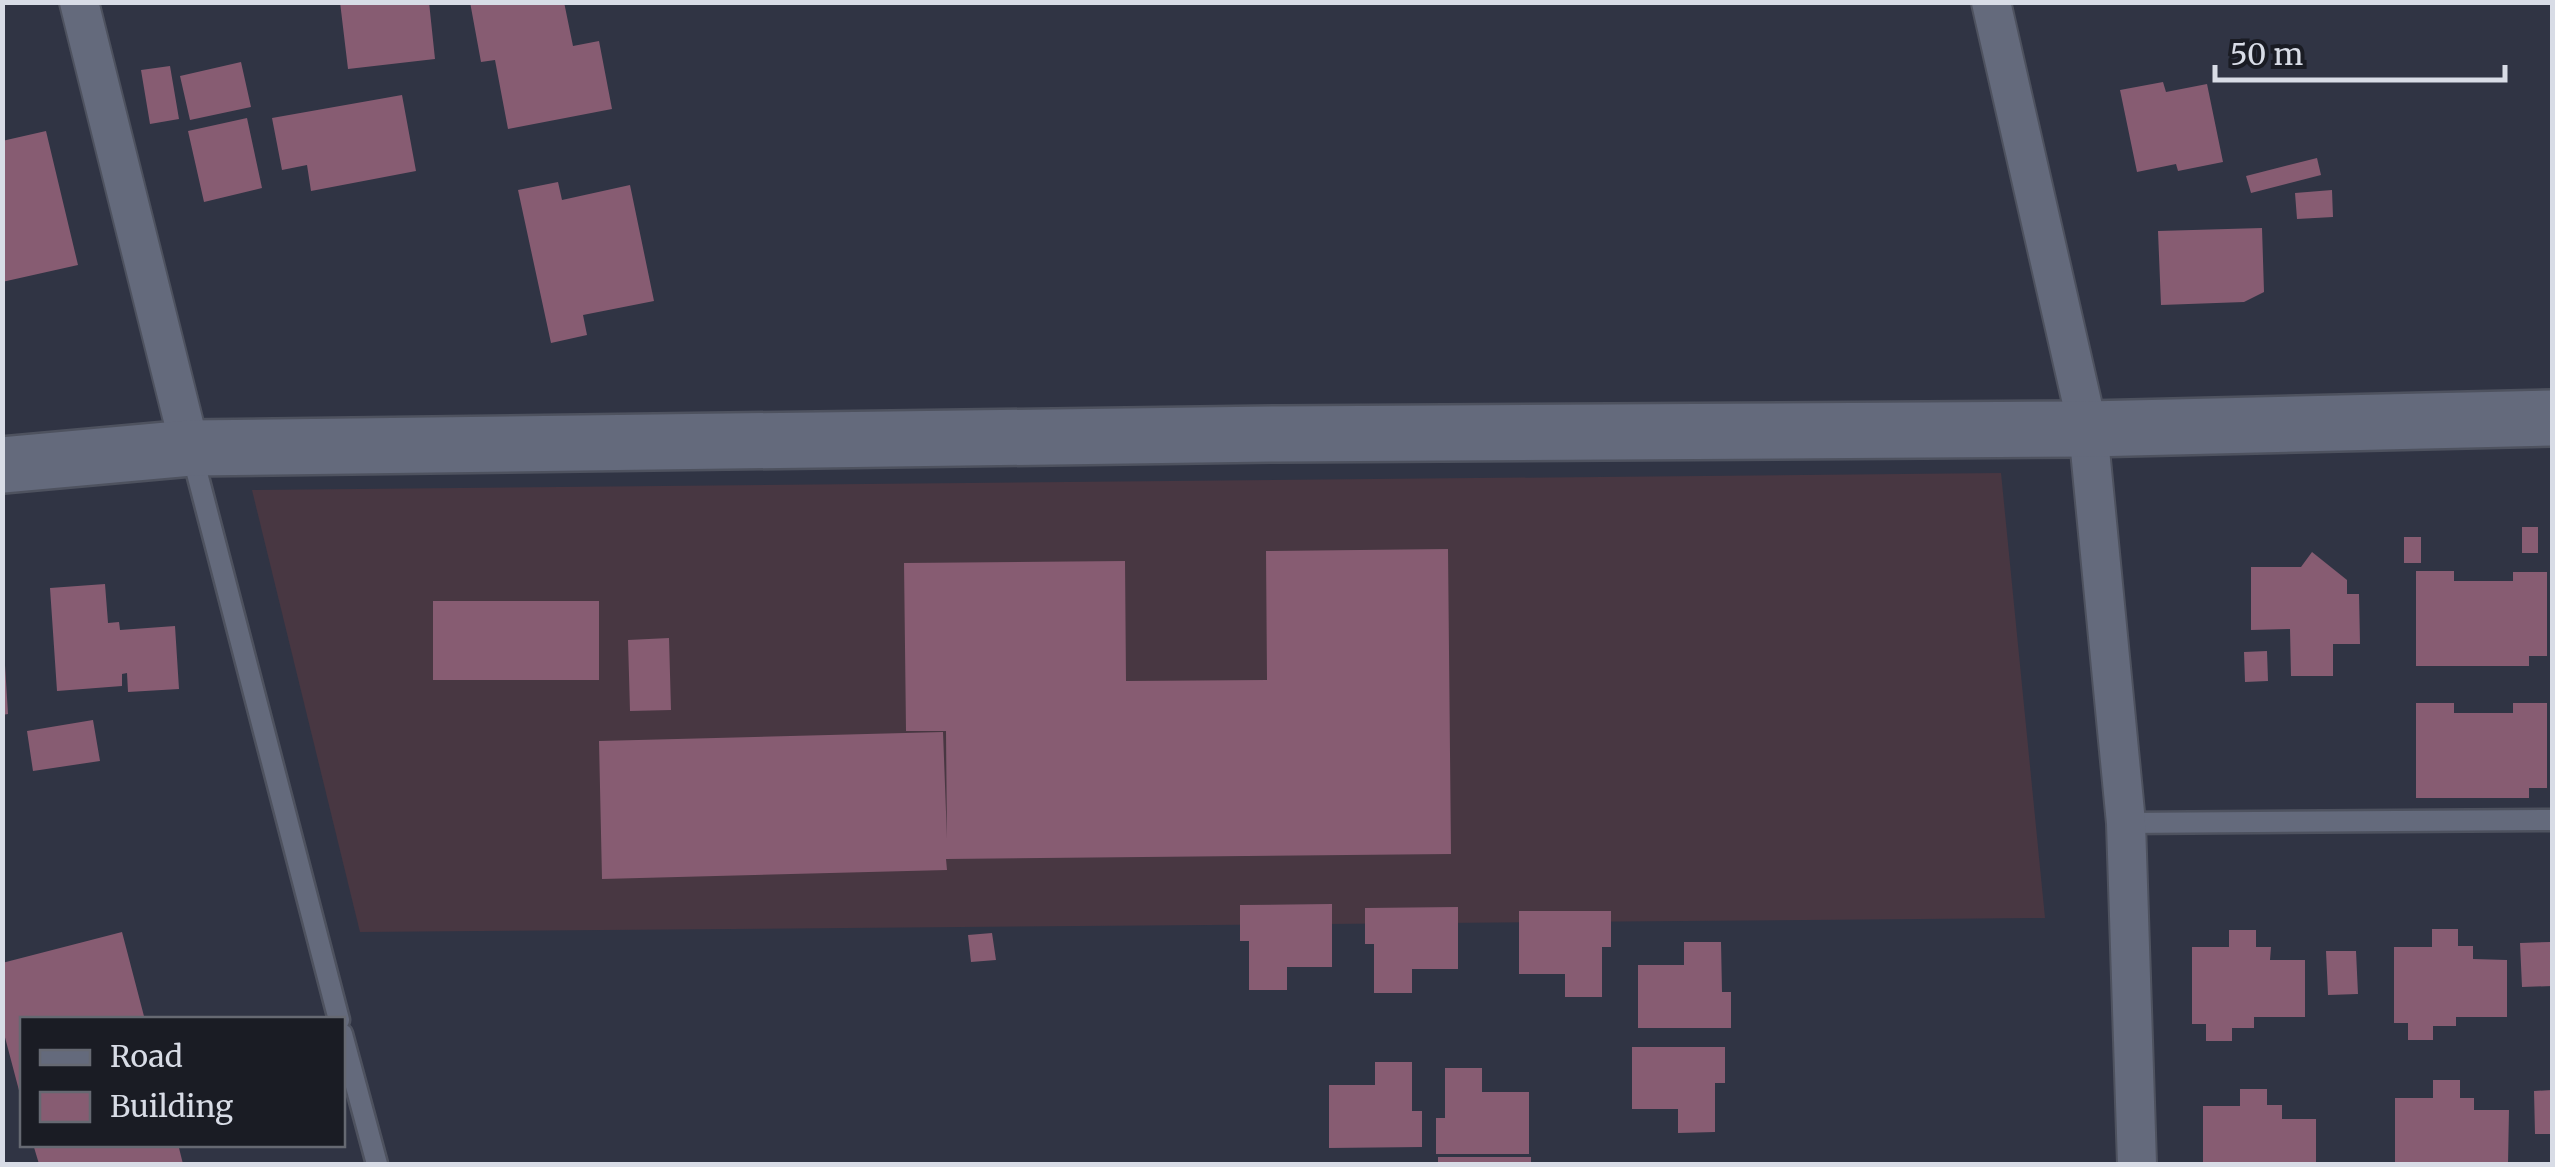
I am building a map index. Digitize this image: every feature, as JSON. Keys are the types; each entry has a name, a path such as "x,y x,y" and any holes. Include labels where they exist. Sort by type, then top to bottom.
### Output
{"main road":[{"path":"2,465 190,448 2088,428 2552,418"}],"street":[{"path":"79,2 190,448"},
{"path":"1991,2 2088,428 2126,823 2137,1164"}],"lane":[{"path":"190,448 338,1017"},
{"path":"2126,823 2552,820"},
{"path":"345,1045 376,1164"}],"shaded area":[{"path":"2001,473 2045,918 360,932 252,490"}],"building":[{"path":"340,2 429,2 435,59 348,69"},
{"path":"470,2 564,2 573,46 599,41 612,109 508,129 495,60 481,62"},
{"path":"241,62 251,107 190,120 180,76"},
{"path":"170,66 179,119 150,124 141,70"},
{"path":"2163,82 2166,92 2207,84 2223,162 2178,171 2176,164 2137,172 2120,90"},
{"path":"402,95 416,171 311,191 307,165 282,170 272,118"},
{"path":"247,118 262,188 204,202 188,131"},
{"path":"46,131 78,265 2,282 2,141"},
{"path":"2317,158 2321,175 2251,193 2246,176"},
{"path":"558,182 562,200 630,185 654,301 583,315 587,335 551,343 518,190"},
{"path":"2332,190 2333,217 2297,219 2295,193"},
{"path":"2262,228 2264,292 2244,302 2161,305 2158,231"},
{"path":"2522,527 2538,527 2538,553 2522,553"},
{"path":"2404,537 2421,537 2421,563 2404,563"},
{"path":"1448,549 1451,854 946,859 947,870 602,879 599,741 943,732 947,838 946,731 906,731 904,563 1125,561 1126,681 1267,680 1266,551"},
{"path":"2312,552 2347,580 2347,594 2359,594 2360,644 2333,644 2333,676 2291,676 2290,629 2251,630 2251,567 2301,567"},
{"path":"2416,571 2454,571 2454,581 2513,581 2513,572 2547,572 2547,656 2529,656 2529,666 2416,666"},
{"path":"105,584 108,623 119,622 120,630 175,626 179,689 128,692 127,673 122,674 122,686 57,691 50,588"},
{"path":"433,601 599,601 599,680 433,680"},
{"path":"669,638 671,710 630,711 628,640"},
{"path":"2267,651 2268,681 2245,682 2244,652"},
{"path":"5,665 8,714 2,715 2,666"},
{"path":"2416,703 2454,703 2454,713 2513,713 2513,703 2547,703 2547,788 2529,788 2529,798 2416,798"},
{"path":"93,720 100,761 33,771 27,731"},
{"path":"1332,904 1332,967 1287,967 1287,990 1249,990 1249,941 1240,941 1240,905"},
{"path":"1458,907 1458,969 1412,969 1412,993 1374,993 1374,944 1365,944 1365,908"},
{"path":"1519,911 1611,911 1611,947 1602,947 1602,997 1565,997 1565,974 1519,974"},
{"path":"2432,929 2458,929 2458,946 2473,946 2473,959 2507,960 2507,1017 2456,1017 2456,1026 2433,1026 2433,1040 2408,1040 2408,1023 2394,1023 2394,947 2432,947"},
{"path":"2229,930 2256,930 2256,947 2271,947 2270,960 2305,960 2305,1017 2254,1017 2254,1028 2232,1028 2232,1041 2206,1041 2206,1024 2192,1024 2192,947 2229,947"},
{"path":"122,932 144,1017 20,1017 20,1094 2,1026 2,963"},
{"path":"992,933 996,960 971,962 968,935"},
{"path":"1684,942 1721,942 1722,992 1731,992 1731,1028 1638,1028 1638,965 1684,965"},
{"path":"2551,942 2552,986 2522,987 2520,943"},
{"path":"2326,951 2356,951 2358,994 2328,995"},
{"path":"1632,1047 1725,1047 1725,1083 1715,1083 1715,1132 1678,1133 1678,1109 1632,1109"},
{"path":"1375,1062 1412,1062 1412,1111 1422,1111 1422,1147 1329,1148 1329,1085 1375,1085"},
{"path":"1445,1068 1482,1068 1482,1092 1529,1092 1529,1154 1436,1154 1436,1118 1445,1118"},
{"path":"2433,1080 2460,1080 2460,1098 2474,1098 2474,1110 2509,1110 2508,1164 2395,1164 2395,1098 2433,1098"},
{"path":"2240,1089 2267,1089 2267,1105 2282,1105 2282,1119 2316,1119 2316,1164 2203,1164 2203,1106 2240,1106"},
{"path":"2552,1090 2552,1134 2535,1134 2534,1091"},
{"path":"34,1147 179,1147 183,1164 39,1164"},
{"path":"1438,1157 1531,1157 1531,1164 1438,1164"}]}
